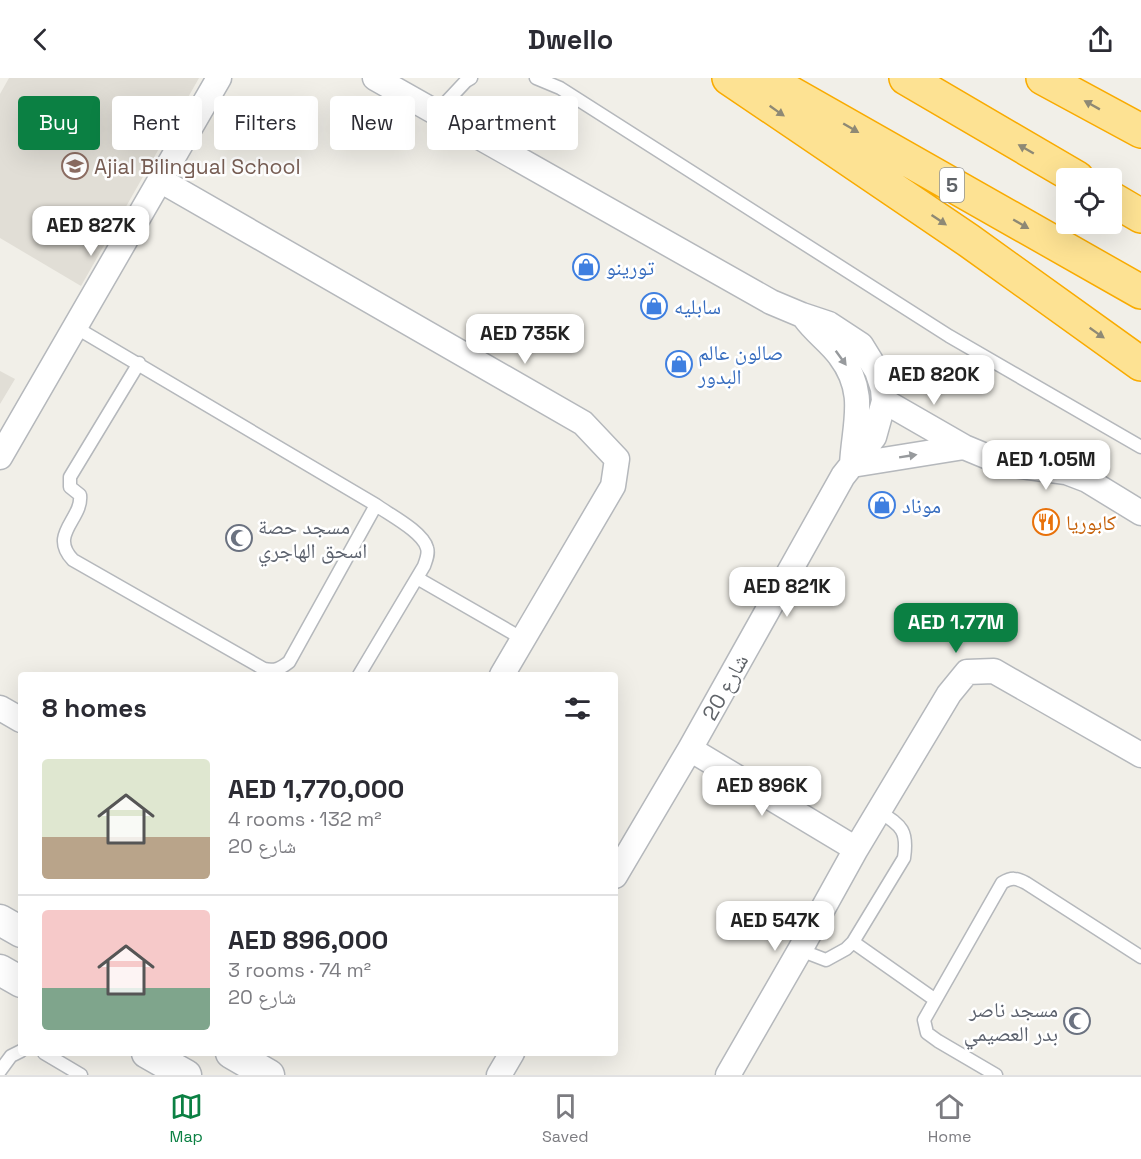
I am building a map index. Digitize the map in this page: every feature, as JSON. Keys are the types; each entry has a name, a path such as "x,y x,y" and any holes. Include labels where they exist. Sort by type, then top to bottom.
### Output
{"highway":[{"path":"729,78 968,240 1141,364"},
{"name":"5","path":"764,78 1141,292"},
{"path":"906,78 1060,168"},
{"path":"1043,78 1141,131"},
{"path":"1122,205 1141,216"}],"street":[{"path":"0,457 219,78"},
{"path":"375,78 427,108"},
{"path":"502,150 771,302 829,324 861,345 877,371 884,401 964,447 1005,464 1066,472 1087,480 1141,513"},
{"path":"160,180 583,423 617,459 613,486 504,672"},
{"path":"802,315 840,355 854,380 859,412 852,465 964,447"},
{"name":"شارع 20","path":"618,871 690,749 843,476 874,437 884,401"},
{"path":"728,1075 856,849 949,693 967,672 994,671 1141,755"},
{"path":"0,708 18,718"},
{"path":"690,749 856,849"},
{"path":"0,920 18,930"},
{"path":"152,1056 186,1075"},
{"path":"236,1056 269,1075"},
{"path":"499,1075 510,1056"}],"lane":[{"path":"452,96 471,78"},
{"path":"536,78 560,88 950,336 1141,447"},
{"path":"75,327 376,505 414,531 423,540 428,549 427,557 417,578 361,672"},
{"path":"139,363 70,477 70,487 80,495 81,501 64,534 67,553 73,560 264,669 281,669 289,662 376,505"},
{"path":"417,578 523,639"},
{"path":"800,951 826,960 846,950 904,858 905,834 898,823 880,812"},
{"path":"996,1075 927,1033 924,1020 999,887 1010,878 1026,883 1141,957"},
{"path":"853,942 934,999"},
{"path":"0,1071 11,1056 18,1052"},
{"path":"49,1056 81,1075"}],"shaded area":[{"name":"Ajial Bilingual School","path":"9,78 199,78 189,96 112,96 112,150 158,150 81,286 0,238 0,94"},
{"path":"0,371 15,379 0,404"}],"place":[{"name":"Ajial Bilingual School","path":"75,166"},
{"name":"تورينو","path":"586,267"},
{"name":"سابليه","path":"654,306"},
{"name":"صالون عالم البدور","path":"679,364"},
{"name":"موناد","path":"882,505"},
{"name":"كابوريا","path":"1046,522"},
{"name":"مسجد حصة اسحق الهاجري","path":"239,538"},
{"name":"مسجد ناصر بدر العصيمي","path":"1077,1021"}]}
